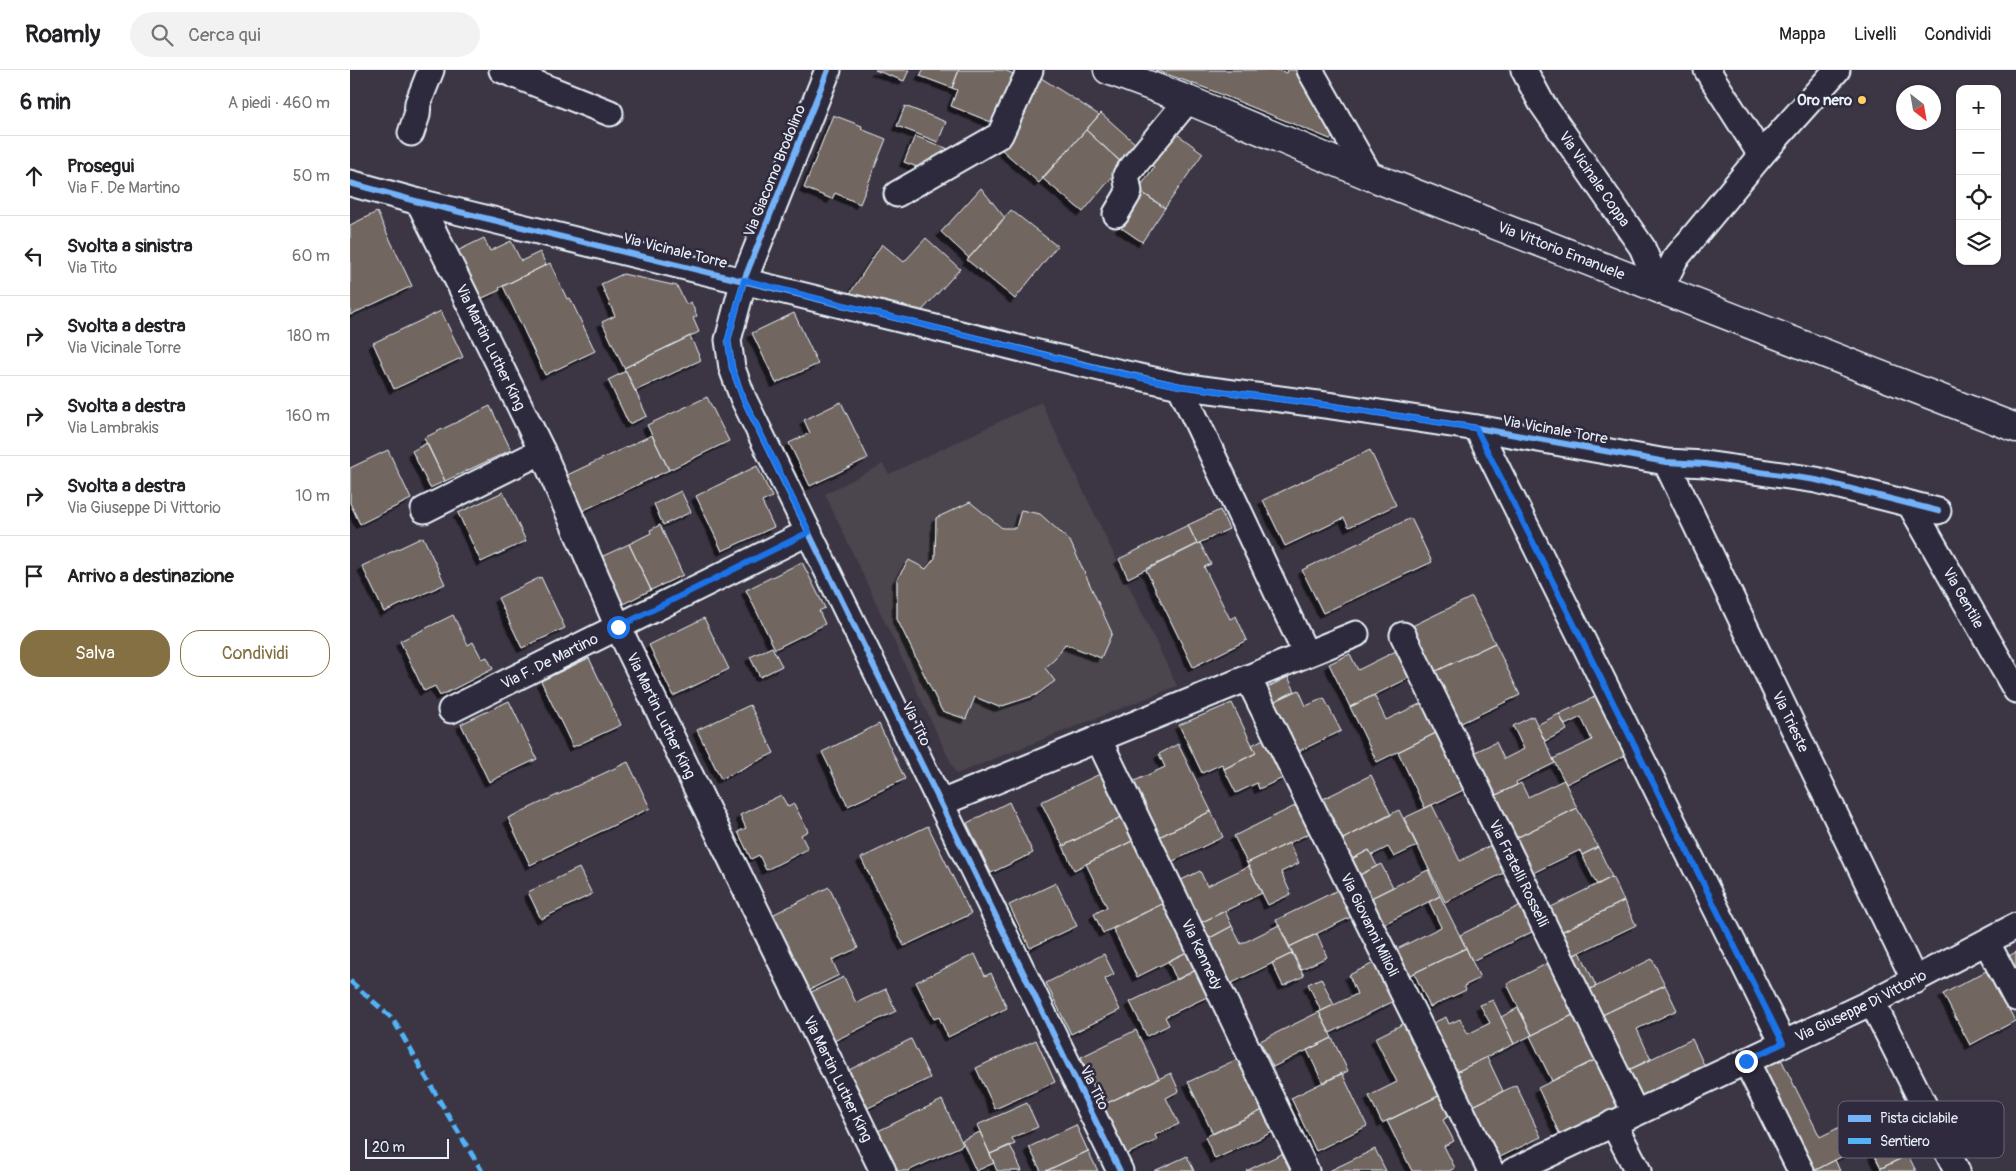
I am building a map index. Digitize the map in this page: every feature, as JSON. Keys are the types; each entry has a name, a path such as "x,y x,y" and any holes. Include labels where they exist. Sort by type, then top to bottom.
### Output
{"street":[{"path":"411,133 418,103 431,70"},
{"path":"502,70 610,113"},
{"name":"Via Giacomo Brodolino","path":"744,280 828,70"},
{"path":"898,194 1000,135 1030,70"},
{"name":"Via Vittorio Emanuele","path":"1108,70 1188,100 1370,176 2016,428"},
{"path":"1310,70 1370,176"},
{"name":"Via Vicinale Coppa","path":"1524,70 1541,102 1642,247 1660,290"},
{"path":"1707,70 1762,155"},
{"path":"1660,290 1675,259 1762,155 1837,70"},
{"path":"1116,214 1129,192 1126,175 1188,100"},
{"name":"Via Vicinale Torre","path":"350,183 419,202 744,280 1104,370 1180,386 1333,406 1476,428 1666,462 1705,464 1816,480 1938,511"},
{"name":"Via Martin Luther King","path":"419,202 542,451 618,627 883,1171"},
{"name":"Via Tito","path":"744,280 728,340 732,368 743,398 1120,1171"},
{"path":"1180,386 1306,654"},
{"path":"1476,428 1783,1043"},
{"path":"424,510 542,451"},
{"name":"Via Trieste","path":"1666,462 1915,980"},
{"name":"Via Gentile","path":"1910,504 2016,690"},
{"name":"Via F. De Martino","path":"451,710 809,532"},
{"path":"941,803 1356,634"},
{"name":"Via Fratelli Rosselli","path":"1403,635 1624,1117 1638,1171"},
{"name":"Via Giovanni Milioli","path":"1248,678 1491,1171"},
{"name":"Via Kennedy","path":"1098,738 1306,1171"},
{"name":"Via Giuseppe Di Vittorio","path":"1512,1171 1872,1002 2016,926"},
{"path":"1987,943 2016,998"},
{"path":"1872,1002 1922,1101"},
{"path":"1746,1061 1801,1171"},
{"path":"1950,1158 1957,1171"}],"shaded area":[{"path":"1041,402 1177,686 956,774 825,494 883,464 889,474"}],"building":[{"path":"875,70 909,70 904,81"},
{"path":"923,70 959,70 952,88 920,76"},
{"path":"959,70 1004,70 1016,75 996,124 951,106 957,90 952,88"},
{"path":"1155,70 1278,70 1287,73 1288,70 1300,70 1336,136 1330,139 1208,89"},
{"path":"1035,74 1099,115 1039,183 1002,150"},
{"path":"905,106 946,122 938,142 897,126"},
{"path":"1101,113 1137,145 1123,164 1086,130"},
{"path":"833,115 862,126 861,129 886,139 860,204 835,193 832,199 804,188"},
{"path":"1170,129 1203,153 1165,208 1138,190 1154,167 1146,162"},
{"path":"1086,130 1123,164 1083,212 1042,178"},
{"path":"915,136 951,150 920,168 904,162"},
{"path":"981,188 1005,218 969,258 941,232"},
{"path":"1143,193 1165,208 1142,242 1120,227"},
{"path":"1011,210 1057,246 1015,299 967,260"},
{"path":"377,212 412,286 350,315 350,225"},
{"path":"484,238 490,251 511,241 521,261 540,252 546,265 476,301 453,253"},
{"path":"926,238 960,269 918,315 847,298 882,244 904,262"},
{"path":"550,263 567,299 570,298 595,351 545,375 503,286"},
{"path":"623,274 677,286 686,304 691,302 697,316 693,318 699,332 624,368 602,322 615,316 601,284"},
{"path":"441,311 463,357 394,389 373,343"},
{"path":"794,313 818,364 776,383 752,333"},
{"path":"690,336 701,360 635,391 624,368"},
{"path":"626,371 647,416 629,424 608,380"},
{"path":"707,397 729,441 669,470 647,425"},
{"path":"841,402 868,458 810,486 789,443 810,433 804,420"},
{"path":"490,406 511,450 445,481 424,438"},
{"path":"652,435 669,470 580,512 563,477"},
{"path":"427,443 445,481 430,488 412,451"},
{"path":"388,450 411,499 360,524 350,503 350,468"},
{"path":"1370,450 1396,505 1349,527 1344,518 1285,546 1263,500"},
{"path":"757,466 772,497 762,502 774,527 722,551 696,496"},
{"path":"681,491 691,512 663,525 654,504"},
{"path":"503,492 526,541 481,562 458,513"},
{"path":"970,502 1002,528 1016,528 1021,510 1040,514 1070,541 1112,633 1101,658 1065,644 1055,659 1045,668 1055,681 1036,695 999,707 975,697 966,719 942,711 897,619 897,579 909,560 926,569 935,558 936,518"},
{"path":"1220,510 1229,529 1197,544 1188,525"},
{"path":"1411,518 1432,562 1323,613 1302,570"},
{"path":"660,525 683,575 651,590 629,544 651,533 650,530"},
{"path":"1188,525 1197,544 1128,578 1119,559"},
{"path":"423,537 445,584 384,612 362,566"},
{"path":"1200,543 1211,564 1204,567 1230,619 1236,616 1247,640 1193,667 1146,570"},
{"path":"629,544 651,590 623,604 601,557"},
{"path":"802,562 825,608 819,611 825,624 775,649 746,590"},
{"path":"541,577 565,628 522,648 498,598"},
{"path":"1472,597 1495,643 1430,674 1408,628"},
{"path":"453,615 468,645 473,642 482,659 487,657 493,669 440,696 435,686 424,691 400,641"},
{"path":"704,618 729,669 673,696 649,645"},
{"path":"1495,643 1520,695 1455,726 1430,674"},
{"path":"772,647 782,666 760,677 750,657"},
{"path":"1402,648 1415,675 1350,707 1329,664 1350,654 1358,670"},
{"path":"589,658 621,725 573,747 541,681"},
{"path":"1288,677 1295,691 1271,703 1264,689"},
{"path":"1299,690 1306,706 1324,698 1341,731 1295,753 1271,703"},
{"path":"1601,694 1630,753 1566,784 1553,759 1592,740 1581,717 1565,725 1559,714"},
{"path":"1374,695 1386,720 1428,700 1442,730 1377,762 1350,707"},
{"path":"509,701 537,759 489,782 461,724"},
{"path":"1232,703 1256,753 1224,769 1222,764 1202,773 1179,725"},
{"path":"750,705 774,753 721,779 697,730"},
{"path":"1559,714 1567,730 1545,741 1537,725"},
{"path":"1533,716 1555,763 1516,782 1517,785 1492,797 1471,754 1496,742 1504,759 1524,749 1513,726"},
{"path":"879,724 905,779 848,806 822,752"},
{"path":"1442,730 1470,787 1425,808 1398,752"},
{"path":"1265,738 1285,777 1259,789 1257,783 1236,793 1224,769 1256,753 1252,745"},
{"path":"1178,744 1211,811 1155,839 1128,784 1165,767 1159,754"},
{"path":"628,762 650,808 530,865 508,818"},
{"path":"1104,772 1125,815 1063,846 1041,802"},
{"path":"1371,775 1391,815 1339,841 1319,801"},
{"path":"1564,780 1577,808 1512,840 1492,797 1521,783 1528,797"},
{"path":"781,795 788,807 794,804 808,831 801,835 808,849 766,870 759,855 751,859 738,832 746,828 740,815"},
{"path":"1009,802 1033,853 991,873 967,823"},
{"path":"1299,804 1312,832 1247,863 1234,836"},
{"path":"1432,805 1460,861 1497,842 1510,870 1445,902 1404,818"},
{"path":"1577,808 1598,847 1582,855 1580,850 1529,875 1512,840"},
{"path":"1399,810 1417,846 1394,857 1388,847 1372,855 1369,850 1346,862 1339,841"},
{"path":"1211,811 1223,837 1167,864 1155,839"},
{"path":"1125,815 1136,839 1074,870 1063,846"},
{"path":"928,826 971,914 904,946 861,858"},
{"path":"1136,839 1166,902 1103,933 1094,914 1107,907 1086,864"},
{"path":"1289,843 1299,863 1281,872 1291,894 1268,905 1247,863"},
{"path":"1598,847 1612,877 1597,885 1582,855"},
{"path":"1369,850 1377,866 1354,878 1346,862"},
{"path":"1381,864 1393,887 1365,901 1354,878"},
{"path":"1249,866 1262,893 1198,924 1177,882 1200,871 1207,886"},
{"path":"579,868 592,894 541,919 528,892"},
{"path":"1428,870 1440,896 1378,927 1365,901"},
{"path":"1612,877 1624,901 1557,934 1545,910"},
{"path":"1056,883 1077,926 1030,948 1009,905"},
{"path":"829,887 858,948 832,960 839,975 809,990 772,915"},
{"path":"1340,889 1353,916 1289,947 1276,920"},
{"path":"1440,896 1466,948 1406,977 1393,951 1441,927 1429,902"},
{"path":"1624,901 1636,925 1568,958 1557,934"},
{"path":"1166,902 1189,951 1137,977 1113,929"},
{"path":"1525,903 1538,929 1472,961 1460,935"},
{"path":"1225,911 1232,926 1206,940 1198,924"},
{"path":"1279,925 1293,953 1228,985 1206,940 1232,926 1241,944"},
{"path":"1317,934 1327,957 1300,970 1289,947"},
{"path":"1466,948 1480,978 1464,986 1466,990 1430,1007 1414,973"},
{"path":"1189,951 1198,969 1177,980 1168,961"},
{"path":"1580,952 1596,986 1585,992 1568,958"},
{"path":"2016,952 2016,978 2005,958"},
{"path":"1293,953 1304,976 1283,986 1272,963"},
{"path":"975,954 985,976 991,973 1007,1008 948,1037 939,1017 934,1019 916,982"},
{"path":"1104,954 1114,974 1105,979 1120,1010 1071,1034 1046,983"},
{"path":"1652,959 1665,985 1598,1017 1585,992"},
{"path":"1554,960 1579,1012 1532,1035 1507,984"},
{"path":"1376,962 1394,1001 1330,1033 1319,1012 1357,994 1349,975"},
{"path":"1198,969 1211,995 1165,1017 1169,1025 1147,1036 1130,1002"},
{"path":"1988,970 2015,1021 1970,1045 1943,994"},
{"path":"844,977 856,1003 886,989 896,1011 832,1042 809,993"},
{"path":"1321,978 1334,1005 1321,1011 1308,984"},
{"path":"1665,985 1677,1010 1637,1029 1651,1060 1624,1072 1598,1017"},
{"path":"1493,1000 1514,1044 1450,1075 1426,1026 1446,1017 1449,1024 1460,1019 1468,1034 1490,1023 1480,1005"},
{"path":"1518,1008 1532,1035 1514,1044 1501,1017"},
{"path":"1319,1012 1332,1038 1273,1067 1260,1041"},
{"path":"1579,1012 1601,1057 1552,1081 1530,1036"},
{"path":"1405,1023 1440,1095 1382,1123 1369,1096 1397,1082 1375,1038"},
{"path":"1136,1030 1159,1078 1103,1105 1081,1057"},
{"path":"1332,1038 1348,1071 1323,1083 1307,1050"},
{"path":"911,1039 930,1078 868,1108 849,1070"},
{"path":"1692,1039 1706,1069 1638,1102 1624,1072"},
{"path":"1036,1040 1055,1082 995,1109 976,1068"},
{"path":"1242,1057 1267,1108 1213,1134 1188,1082"},
{"path":"1487,1057 1503,1091 1469,1108 1452,1074"},
{"path":"1601,1057 1624,1103 1560,1135 1538,1088"},
{"path":"1781,1059 1820,1137 1838,1128 1839,1158 1814,1171 1809,1171 1759,1070"},
{"path":"1171,1073 1179,1091 1166,1098 1179,1124 1155,1135 1157,1140 1127,1154 1103,1105"},
{"path":"1342,1073 1367,1126 1316,1151 1291,1098"},
{"path":"1516,1085 1541,1137 1494,1160 1469,1108"},
{"path":"1439,1096 1449,1116 1443,1120 1454,1141 1444,1146 1455,1168 1449,1171 1412,1171 1387,1121"},
{"path":"942,1100 963,1145 908,1171 897,1171 878,1131"},
{"path":"1027,1103 1038,1127 1012,1138 1015,1144 990,1154 977,1125"},
{"path":"1267,1108 1277,1130 1215,1159 1205,1137"},
{"path":"1076,1125 1088,1151 1046,1171 1041,1171 1029,1147"},
{"path":"980,1132 994,1163 976,1171 962,1140"},
{"path":"1010,1145 1022,1171 997,1171 990,1154"},
{"path":"1375,1149 1386,1171 1329,1171"},
{"path":"1088,1151 1098,1171 1046,1171"},
{"path":"1288,1151 1297,1171 1246,1171"},
{"path":"1187,1156 1194,1171 1154,1171 1183,1158"},
{"path":"1876,1158 1902,1158 1881,1168"},
{"path":"1902,1158 1910,1158 1916,1171 1881,1171 1880,1169"},
{"path":"1835,1160 1840,1171 1814,1171"}],"marked path":[{"path":"350,981 393,1019 482,1171"}],"cycle path":[{"path":"828,70 744,280 728,340 732,368 743,398 1120,1171"},
{"path":"350,183 419,202 1180,386 1333,406 1477,428 1666,462 1705,464 1816,480 1938,511"}],"place":[{"name":"Oro nero","path":"1862,100"}],"route":[{"path":"618,627 809,532 743,398 732,368 728,340 744,280 1104,370 1180,386 1333,406 1476,428 1783,1043 1746,1061"}]}
